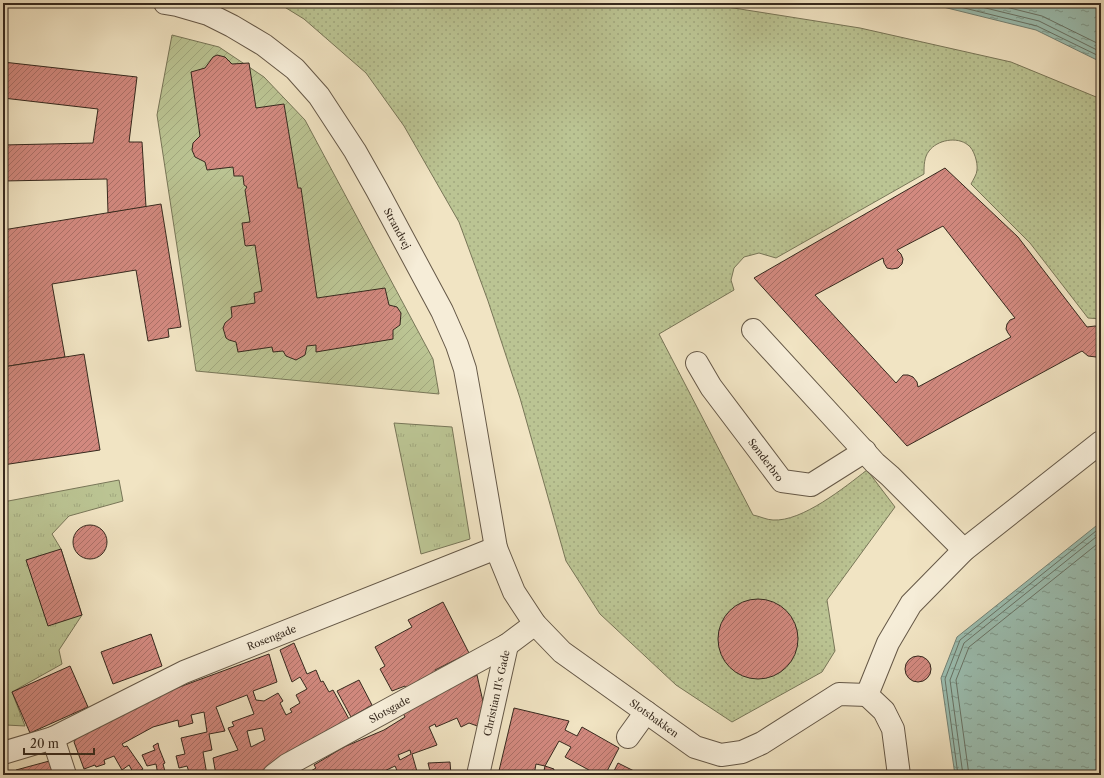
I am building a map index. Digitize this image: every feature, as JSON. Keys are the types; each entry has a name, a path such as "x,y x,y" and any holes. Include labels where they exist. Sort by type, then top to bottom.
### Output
{"street":[{"name":"Strandvej","path":"165,3 208,14 232,26 270,50 295,69 319,96 354,151 377,190 439,305 457,345 465,369 496,548"},
{"path":"753,330 866,451 875,463 964,550"},
{"name":"Sønderbro","path":"697,363 711,387 782,481 811,485 866,451"},
{"path":"899,775 893,729 884,711 867,695 888,643 911,604 964,550 1101,442"},
{"name":"Slotsbakken","path":"496,548 514,592 535,624 562,652 695,748 721,755 742,752 762,743 839,694 867,695"},
{"name":"Rosengade","path":"3,754 53,738 173,677 496,548"},
{"name":"Christian II's Gade","path":"478,775 507,645 535,624"},
{"name":"Slotsgade","path":"274,775 287,765 507,645"},
{"path":"628,737 646,712"},
{"path":"53,738 65,775"}],"green space":[{"path":"278,3 702,3 860,28 1011,62 1101,99 1101,319 1088,318 1030,243 971,184 976,175 977,167 974,153 970,147 963,142 947,140 937,144 927,153 924,165 924,174 776,258 759,253 744,257 734,268 731,280 734,290 659,334 753,515 773,520 784,519 810,510 835,494 867,470 895,507 827,600 835,651 822,672 732,722 676,685 600,614 566,561 520,398 488,301 459,222 404,126 366,73 304,19"},
{"path":"172,35 219,47 264,77 305,120 433,359 439,394 196,371 157,115"},
{"path":"394,423 452,427 470,539 421,554"},
{"path":"119,480 123,501 69,516 52,534 61,549 82,615 59,650 62,664 12,692 25,726 6,725 3,720 3,502"}],"water":[{"path":"927,3 1101,3 1101,62 1036,30"},
{"path":"1101,522 1101,775 955,775 941,678 957,637"}],"building":[{"path":"217,55 225,57 232,64 249,63 256,108 284,104 298,188 301,188 317,298 385,288 389,305 397,307 401,313 400,325 393,330 393,339 316,352 316,345 307,346 305,355 296,360 286,356 283,351 273,352 272,347 238,352 236,342 226,338 223,328 225,323 232,317 231,307 255,303 254,293 262,291 255,245 245,245 242,223 250,222 245,190 247,187 244,185 243,176 234,176 233,167 207,170 205,162 195,157 192,150 193,143 200,136 191,72 205,68 213,57"},
{"path":"3,62 137,77 129,142 142,142 146,207 108,213 107,179 3,181 3,145 93,143 98,109 3,98"},
{"path":"945,168 1018,237 1087,327 1101,327 1101,356 1088,356 1082,351 907,446 754,278","holes":["943,226 1015,318 1010,320 1007,324 1006,329 1011,337 918,387 917,382 913,377 908,375 903,375 896,383 815,295 883,258 887,268 898,268 902,264 903,259 897,250"]},
{"path":"161,204 181,327 168,329 169,337 148,341 136,270 52,284 65,357 3,367 3,230"},
{"path":"84,354 100,450 3,465 3,367"},
{"path":"93,525 102,530 106,535 106,549 102,554 97,558 87,559 83,558 74,549 73,539 74,535 83,526"},
{"path":"61,549 82,615 48,626 26,560"},
{"path":"758,599 773,602 786,611 795,624 798,639 795,654 786,667 773,676 758,679 743,676 730,667 721,654 718,639 721,624 730,611 743,602"},
{"path":"443,602 469,653 435,670 436,672 406,688 405,686 392,691 380,669 385,666 375,647 412,627 408,620"},
{"path":"151,634 162,666 113,684 101,652"},
{"path":"294,643 307,674 316,670 321,682 323,681 329,692 333,690 349,719 302,744 303,746 277,764 257,775 216,775 213,758 238,750 228,728 234,726 232,722 254,714 247,695 216,707 225,731 209,734 212,750 203,752 207,775 190,775 187,766 179,768 176,756 185,754 181,738 207,732 204,712 191,715 193,723 179,727 178,720 153,727 122,744 124,747 127,746 143,769 134,774 129,765 122,770 114,756 104,760 105,764 96,767 95,765 84,769 74,742 78,734 147,699 269,654 277,682 253,691 256,700 264,701 278,693 283,701 280,703 286,715 292,712 290,709 300,703 296,695 307,689 300,677 292,682 280,650","holes":["262,728 265,740 251,747 247,731"]},
{"path":"918,656 927,660 931,669 927,678 918,682 909,678 905,669 909,660"},
{"path":"70,666 88,707 30,733 12,692"},
{"path":"477,675 484,706 480,727 469,723 461,727 457,718 436,727 435,724 429,727 437,745 412,754 418,775 399,775 395,766 376,775 304,775 316,768 314,765 344,747 384,730 405,717 403,713 437,692","holes":["410,750 411,754 400,760 398,755"]},
{"path":"359,680 372,705 351,717 337,691"},
{"path":"514,708 569,721 565,730 577,736 582,727 619,748 605,775 598,775 565,757 571,747 559,741 545,766 536,764 534,775 498,775"},
{"path":"158,743 165,763 163,764 166,775 158,775 156,764 147,766 142,755 155,750 153,746"},
{"path":"53,760 57,775 18,775 16,770"},
{"path":"450,762 451,775 431,775 428,763"},
{"path":"618,763 642,775 612,775"},
{"path":"545,766 554,769 553,775 543,775"}]}
